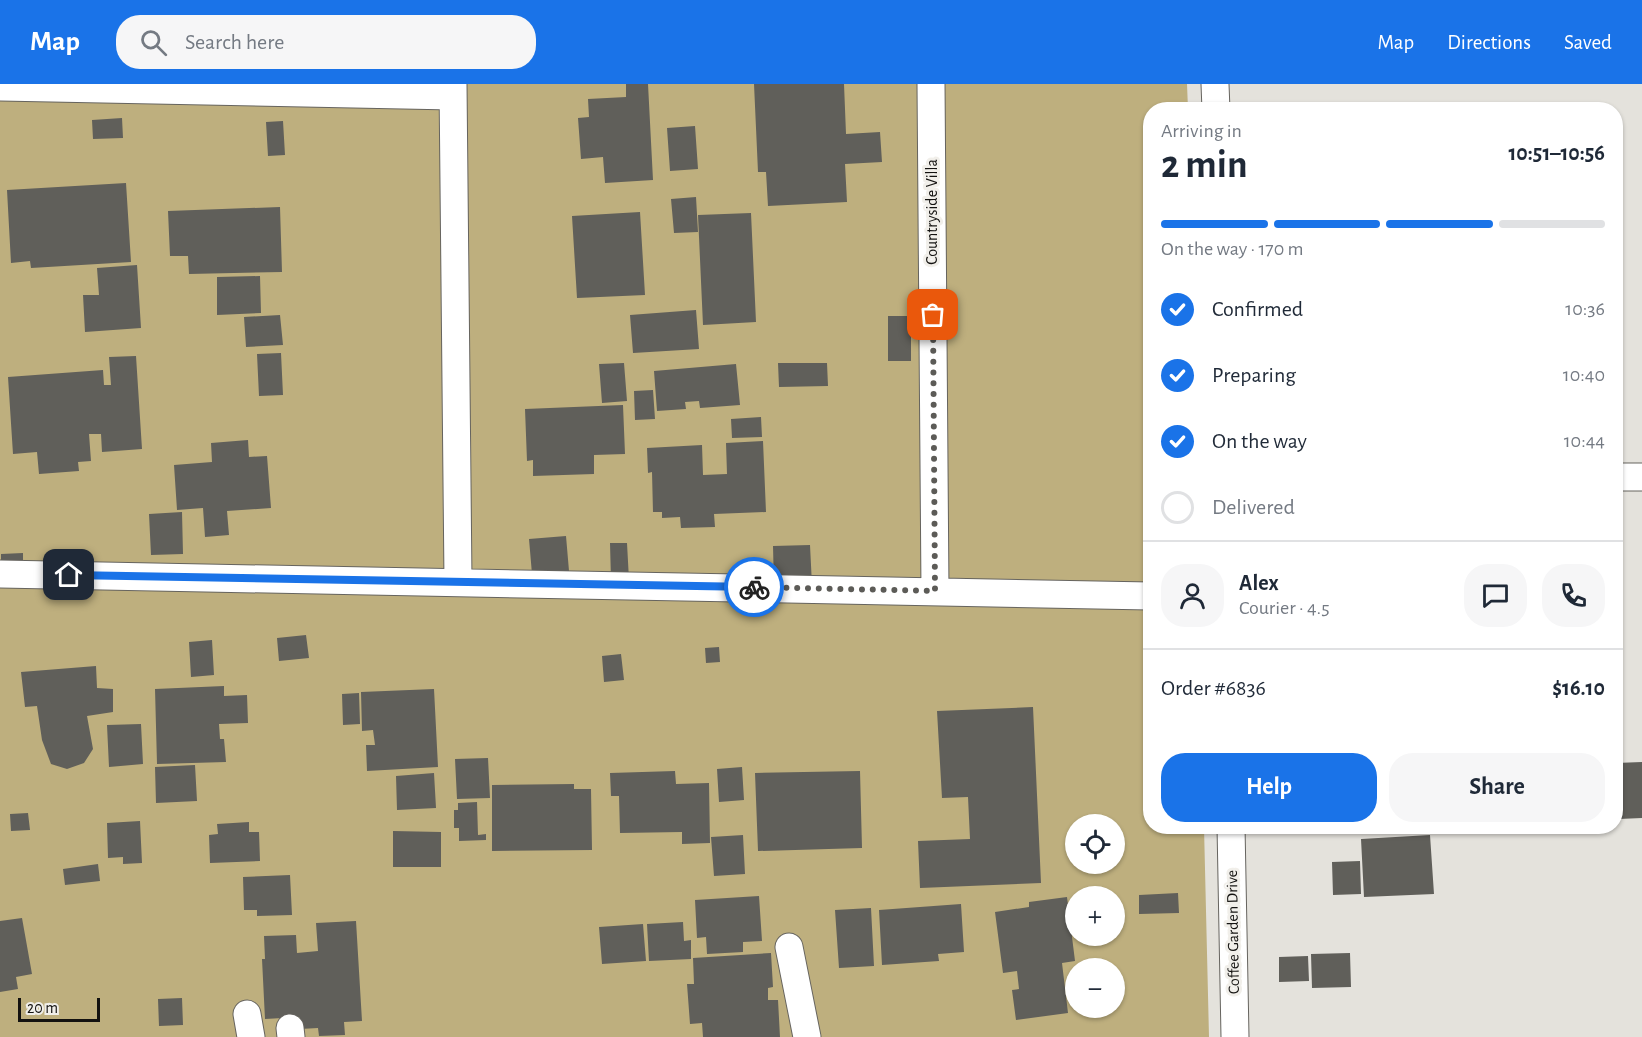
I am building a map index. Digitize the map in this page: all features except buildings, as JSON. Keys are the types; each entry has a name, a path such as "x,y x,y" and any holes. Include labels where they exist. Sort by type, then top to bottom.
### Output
{"street":[{"name":"Countryside Villa","path":"931,84 935,591"},
{"path":"1215,84 1216,102"},
{"path":"0,87 453,90 458,581"},
{"path":"1623,477 1642,477"},
{"path":"0,574 1143,596"},
{"name":"Coffee Garden Drive","path":"1231,834 1235,1037"},
{"path":"789,947 807,1037"}],"shaded area":[{"path":"0,84 1187,84 1188,102 1143,102 1143,834 1204,834 1209,1037 0,1037"}],"way so far":[{"path":"754,587 935,591 933,315"}],"route":[{"path":"69,575 754,587"}]}
